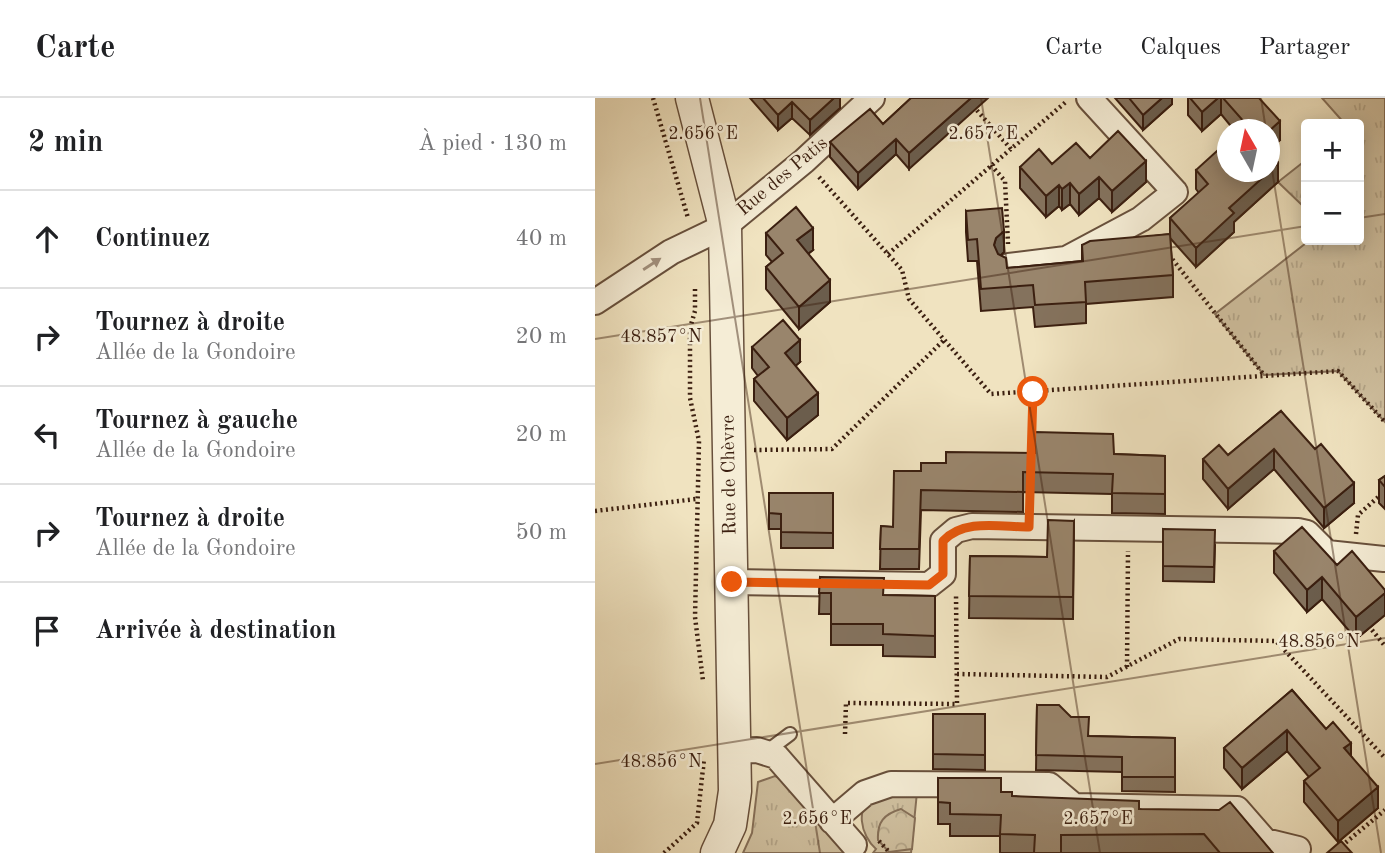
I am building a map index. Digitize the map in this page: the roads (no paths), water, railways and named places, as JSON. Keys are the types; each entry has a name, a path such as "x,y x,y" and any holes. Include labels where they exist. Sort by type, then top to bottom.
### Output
{"street":[{"name":"Rue de Chèvre","path":"692,98 725,226 732,582 719,750 734,810 717,853"},
{"name":"Rue des Patis","path":"595,302 692,240 725,226 804,161 872,98"},
{"path":"1009,266 1066,258 1141,219 1175,192 1089,98"},
{"path":"732,582 929,585 943,574 943,541 964,528 1298,531 1307,533 1327,553 1384,559"},
{"path":"719,750 766,752 776,756 854,845"},
{"path":"832,821 865,793 891,784 1049,785 1074,806 1237,809 1265,841 1298,849"}],"lane":[{"path":"766,752 790,734"}]}
